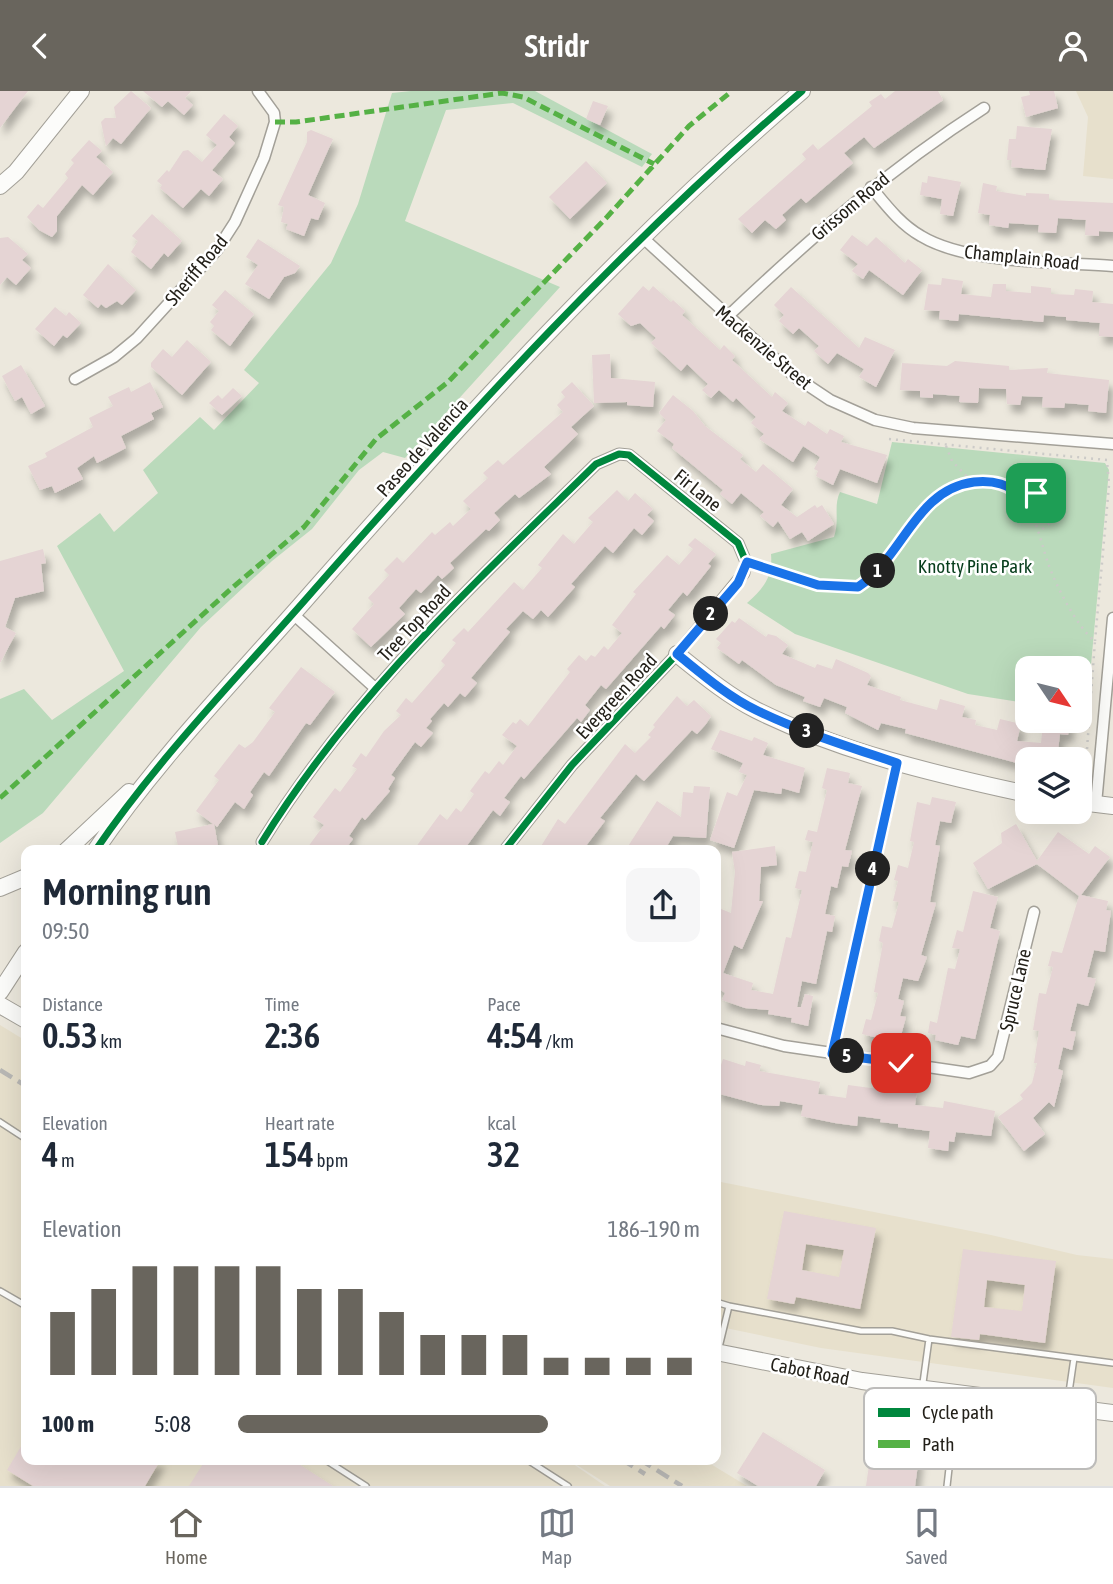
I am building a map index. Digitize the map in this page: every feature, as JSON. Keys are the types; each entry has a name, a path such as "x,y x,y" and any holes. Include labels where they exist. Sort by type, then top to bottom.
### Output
{"main road":[{"name":"Paseo de Valencia","path":"99,845 159,764 492,393 700,179 802,91"},
{"path":"0,186 16,172 77,92"},
{"path":"677,654 720,688 755,709 820,737 897,763 1015,791"},
{"path":"72,845 159,764"},
{"path":"1092,803 1113,806"},
{"path":"0,888 21,879"},
{"path":"0,992 21,959"},
{"path":"0,1005 21,1017"},
{"name":"Cabot Road","path":"721,1356 917,1388"}],"street":[{"name":"Sheriff Road","path":"75,379 114,357 137,338 217,250 235,222 264,158 275,122 274,113 258,91"},
{"name":"Grissom Road","path":"727,317 820,229 871,187 927,145 984,108"},
{"name":"Champlain Road","path":"871,187 899,220 921,236 944,247 972,254 1113,266"},
{"name":"Mackenzie Street","path":"642,237 794,376 830,400 875,420 913,428 1113,443"},
{"name":"Fir Lane","path":"619,454 639,461 738,543 747,562"},
{"name":"Tree Top Road","path":"262,842 325,751 375,688 441,615 596,464 619,454"},
{"name":"Evergreen Road","path":"509,845 572,765 677,654 738,583 747,562"},
{"path":"293,614 375,688"},
{"path":"1092,773 1113,618"},
{"path":"721,1029 784,1046 832,1054 897,763"},
{"name":"Spruce Lane","path":"832,1054 969,1073 990,1066 1002,1046 1034,912"}],"lane":[{"path":"0,1122 21,1136"},
{"path":"0,1291 21,1303"},
{"path":"721,1304 861,1331 891,1331 929,1339 1113,1363"},
{"path":"721,1336 729,1306"},
{"path":"924,1388 929,1339"},
{"path":"1070,1388 1074,1358"},
{"path":"333,1465 366,1486"},
{"path":"535,1465 568,1486"}],"path":[{"path":"890,439 1107,460 1110,464 1087,747"},
{"path":"946,446 952,461 972,482"},
{"path":"747,562 818,585 858,587 882,566 921,511 949,488 972,482 1003,484 1023,498 1035,517 1057,583 1082,625 1096,641"},
{"path":"1023,498 1036,493 1049,511 1050,523 1039,532"},
{"path":"1035,517 1049,511"}],"shaded area":[{"path":"1076,91 1113,91 1113,179 1083,176 1088,117"},
{"path":"0,1025 21,1038 21,1465 575,1465 605,1486 0,1486"},
{"path":"721,1182 991,1235 1077,1255 1113,1259 1113,1388 821,1348 721,1327"},
{"path":"577,1465 712,1465 747,1486 610,1486"}],"green space":[{"path":"535,91 652,154 642,167 513,103 446,110 405,221 560,287 405,458 383,452 359,470 312,529 272,561 201,627 43,813 0,843 0,699 24,689 52,720 124,671 57,546 100,513 114,532 158,493 143,470 200,417 214,430 259,383 244,370 331,263 358,204 392,93"},
{"name":"Knotty Pine Park","path":"892,442 1105,463 1109,470 1092,656 1015,656 1015,701 968,694 795,634 747,603 758,593 769,576 771,554 834,537 840,492 877,504"}],"building":[{"path":"0,91 28,91 0,128"},
{"path":"131,91 151,108 121,144 113,138 106,146 101,122 105,118 116,118 114,107"},
{"path":"143,91 191,91 185,98 193,105 184,115 168,101 162,107"},
{"path":"895,91 938,91 943,100 874,148 864,137 844,153 853,163 806,203 801,198 782,215 786,220 776,229 765,220 752,233 738,219 806,159 802,154 813,144 818,150 872,106 869,102 881,94 885,99"},
{"path":"1029,91 1054,91 1058,108 1026,117 1021,97 1030,95"},
{"path":"593,101 608,106 600,125 586,119"},
{"path":"224,114 238,126 229,137 235,143 212,170 223,179 209,196 201,189 183,208 160,188 162,185 157,181 167,170 169,172 183,151 188,150 202,162 217,145 206,135"},
{"path":"1017,126 1052,129 1045,170 1011,167 1012,160 1007,160 1009,139 1016,139"},
{"path":"311,130 333,139 308,195 325,203 318,220 311,218 304,236 286,229 288,224 281,222 284,207 278,205 307,142 307,132"},
{"path":"89,140 102,151 96,157 113,172 93,195 82,185 57,216 57,231 52,237 39,230 27,217 38,204 43,208 68,178 65,174 74,163 71,160"},
{"path":"586,161 607,183 570,219 549,197"},
{"path":"928,176 961,182 953,216 940,214 942,199 920,195 922,182 927,183"},
{"path":"983,183 997,186 996,191 1026,196 1026,193 1049,194 1049,200 1113,203 1113,232 1099,231 1099,236 1085,235 1086,220 1058,218 1056,233 1038,232 1039,225 1009,223 1008,228 989,225 990,215 978,213"},
{"path":"152,214 182,241 168,257 164,253 151,269 131,252 138,241 132,236"},
{"path":"852,235 867,246 876,237 905,263 908,259 922,270 903,295 869,270 863,279 852,271 858,264 840,250"},
{"path":"8,237 28,254 22,260 31,268 16,285 7,277 0,285 0,238"},
{"path":"258,239 300,266 295,273 284,277 269,299 245,284 258,265 246,257"},
{"path":"108,264 136,290 122,305 117,301 106,308 101,304 98,308 83,295"},
{"path":"942,278 963,281 961,294 991,297 993,284 1006,284 1006,291 1031,293 1031,286 1051,288 1051,294 1074,295 1075,289 1093,291 1092,302 1113,304 1113,337 1099,336 1100,323 1066,320 1066,317 1044,315 1043,322 959,314 958,321 939,319 940,311 924,310 928,284 941,285"},
{"path":"643,286 649,291 653,286 671,302 673,300 685,311 682,315 720,350 724,345 735,356 732,360 772,397 775,392 788,403 782,411 805,426 808,421 827,434 830,429 844,436 841,442 887,455 877,483 840,469 833,485 816,476 818,471 814,469 820,457 803,446 793,462 759,439 764,434 751,423 756,417 736,398 733,402 719,390 711,398 702,390 708,384 687,364 681,371 651,343 656,338 640,323 631,326 618,314"},
{"path":"791,287 859,348 865,337 895,350 876,387 859,377 864,369 837,353 828,364 814,351 819,346 799,328 793,334 779,321 784,315 774,305"},
{"path":"225,290 254,314 230,346 211,330 214,326 210,322 219,311 212,305"},
{"path":"55,307 66,316 69,312 81,323 67,338 63,335 54,346 35,329"},
{"path":"187,340 211,362 182,395 151,367 151,363 163,349 172,357"},
{"path":"610,354 611,378 655,382 653,407 627,405 627,402 594,403 592,355"},
{"path":"955,361 1009,366 1009,370 1048,368 1047,373 1109,380 1106,413 1088,411 1089,405 1065,403 1064,408 1042,407 1043,397 1022,396 1020,405 1007,404 1006,389 979,388 978,403 959,402 960,396 933,394 933,398 920,397 920,391 900,390 902,363 947,366"},
{"path":"21,365 45,406 31,414 22,397 15,401 2,376"},
{"path":"150,382 163,407 151,413 154,419 121,436 126,448 97,463 94,456 77,468 83,479 55,493 52,486 40,490 28,466 47,457 45,453 93,427 89,418 113,406 108,397 129,387 131,392"},
{"path":"572,382 594,406 571,427 578,434 544,467 551,474 519,498 515,494 494,513 500,520 489,531 486,529 450,563 454,568 442,579 438,575 421,593 416,589 399,608 405,614 371,647 352,629 374,604 368,598 389,575 384,570 397,557 403,563 432,532 435,535 450,522 453,526 471,509 463,501 488,478 483,473 498,460 503,465 563,412 557,405 565,397 561,392"},
{"path":"233,388 242,396 222,415 209,403 218,395 222,399"},
{"path":"673,395 693,411 705,426 743,455 740,459 756,472 763,464 793,489 781,505 797,517 815,505 817,508 822,505 834,524 808,541 802,532 790,539 778,521 773,527 760,516 764,512 741,493 732,504 720,494 723,490 672,448 674,444 657,431 666,420 659,413"},
{"path":"617,490 628,501 635,493 653,509 647,515 654,521 642,535 634,528 613,553 605,546 571,584 575,587 548,617 541,610 533,619 523,611 506,629 510,632 471,678 477,683 465,697 460,693 448,707 444,703 430,719 432,721 426,728 433,733 421,747 415,742 391,775 395,778 388,789 390,791 365,820 362,817 349,836 353,839 348,845 309,845 324,825 313,817 335,788 340,792 357,769 352,766 361,753 366,757 384,731 401,715 396,711 406,698 412,703 445,665 441,661 456,643 452,640 464,628 468,632 514,582 523,590 542,568 538,565 563,534 574,544 593,522 588,518"},
{"path":"695,538 716,554 708,564 711,566 687,596 683,592 668,610 675,615 664,629 661,626 606,689 601,685 585,705 590,710 581,722 577,718 524,779 521,776 504,798 510,802 500,816 493,810 467,845 417,845 440,814 447,820 456,808 461,812 474,794 470,791 485,771 489,774 499,761 503,765 517,746 502,735 513,722 516,724 520,719 528,726 570,672 567,669 579,655 586,661 591,655 595,657 604,646 608,650 622,633 612,625 636,594 633,592 667,555 679,565 693,549 688,545"},
{"path":"43,549 46,563 41,564 44,591 15,598 5,627 16,633 0,663 0,561"},
{"path":"739,618 766,637 768,634 776,636 788,645 782,654 815,668 817,664 832,669 836,659 868,673 871,676 867,685 901,697 900,700 937,710 940,699 965,706 962,717 976,720 975,725 997,730 1000,719 1015,723 1015,733 1019,733 1017,741 1041,743 1042,733 1068,733 1068,735 1060,734 1058,747 1015,747 1015,762 905,733 906,729 881,723 878,730 845,713 847,707 824,698 820,707 803,701 805,697 776,685 742,660 739,664 717,648 721,643 716,639 732,621 735,623"},
{"path":"301,667 335,692 310,725 306,723 269,776 264,772 250,792 253,795 244,809 235,802 217,827 214,824 218,845 178,845 175,832 213,824 196,811 219,780 214,776 239,744 245,748 253,742 275,712 269,708"},
{"path":"677,696 687,706 694,700 711,716 697,734 692,730 644,781 636,774 600,818 605,821 587,845 542,845 558,819 565,824 625,744 635,753 651,737 648,735 655,727 653,725"},
{"path":"720,730 752,741 754,737 768,743 763,755 805,768 799,793 782,788 781,794 754,790 734,848 710,840 727,792 737,796 747,775 739,772 743,763 711,749"},
{"path":"827,768 850,773 848,783 862,786 845,850 852,851 848,867 842,866 837,888 831,886 825,914 835,916 832,932 827,931 816,984 802,981 797,1007 801,1007 805,994 813,996 808,1026 791,1022 792,1018 768,1014 769,1010 745,1008 722,1000 725,993 721,990 721,909 731,913 735,872 732,852 775,846 777,865 761,867 759,901 763,901 742,949 734,945 723,973 753,983 751,990 773,994 786,937 791,938 802,890 795,888 799,871 806,872 813,842 805,840 808,830 817,832 827,790 822,788"},
{"path":"694,786 710,787 706,838 673,836 668,845 629,845 657,801 681,817 683,792 693,793"},
{"path":"932,797 956,802 951,823 940,821 935,845 940,846 930,902 936,903 921,955 927,957 918,981 903,978 898,999 904,1001 900,1016 906,1017 900,1039 879,1034 878,1038 862,1034 866,1019 871,1020 878,993 874,992 883,943 879,941 882,926 892,928 899,902 893,901 898,881 894,880 898,865 908,868 914,842 910,841 917,802 930,805"},
{"path":"1016,824 1037,861 1058,832 1089,854 1095,846 1110,857 1081,895 1108,901 1106,910 1111,911 1105,952 1094,950 1087,977 1096,979 1088,1006 1077,1003 1070,1031 1076,1032 1072,1050 1063,1047 1058,1069 1063,1071 1054,1107 1049,1102 1033,1118 1045,1134 1024,1151 998,1117 1023,1099 1020,1095 1032,1083 1037,1063 1034,1063 1039,1031 1033,1030 1039,993 1046,994 1053,967 1048,966 1052,951 1062,953 1079,896 1037,864 988,889 973,863 1002,843 1001,833"},
{"path":"973,891 998,897 990,928 1000,931 975,1039 961,1036 958,1045 935,1040 936,1035 928,1033 930,1021 937,1023 948,968 955,969 960,949 952,948 957,930 963,932"},
{"path":"723,1059 745,1066 746,1061 761,1065 759,1071 820,1082 818,1094 846,1098 848,1085 901,1092 902,1089 917,1091 915,1105 943,1108 944,1101 995,1111 991,1136 956,1132 954,1142 949,1141 948,1151 928,1148 930,1131 898,1127 898,1124 880,1122 881,1119 858,1116 857,1126 801,1116 803,1105 780,1101 779,1106 761,1105 721,1094"},
{"path":"784,1211 876,1228 860,1309 796,1297 794,1304 767,1299","holes":["806,1244 844,1250 839,1277 802,1270"]},
{"path":"963,1249 1056,1261 1045,1343 980,1334 979,1340 951,1337","holes":["987,1280 1025,1285 1022,1311 984,1307"]},
{"path":"763,1432 825,1470 816,1486 758,1486 737,1473"},
{"path":"21,1446 21,1465 157,1465 145,1486 33,1486 7,1470"},
{"path":"202,1465 300,1465 333,1486 189,1486"},
{"path":"868,1469 917,1469 915,1486 866,1486"}],"railway":[{"path":"0,1070 21,1083"},
{"path":"631,1465 645,1474"},
{"path":"649,1465 682,1486"}],"marked path":[{"path":"0,798 232,588 304,527 376,439 448,382 607,217 689,126 732,91"},
{"path":"275,122 296,122 502,93 523,97 654,164"}],"cycle path":[{"path":"99,845 200,718 489,396 610,269 736,149 802,91"},
{"path":"262,842 335,738 417,643 596,464 619,454 629,455 738,543 746,562 744,573 677,654 572,765 509,845"}],"route":[{"path":"901,1063 832,1054 897,763 820,737 755,709 720,688 677,654 738,583 747,562 818,585 847,589 858,587 882,566 921,511 949,488 992,481 1014,489 1023,498 1036,493"}]}
